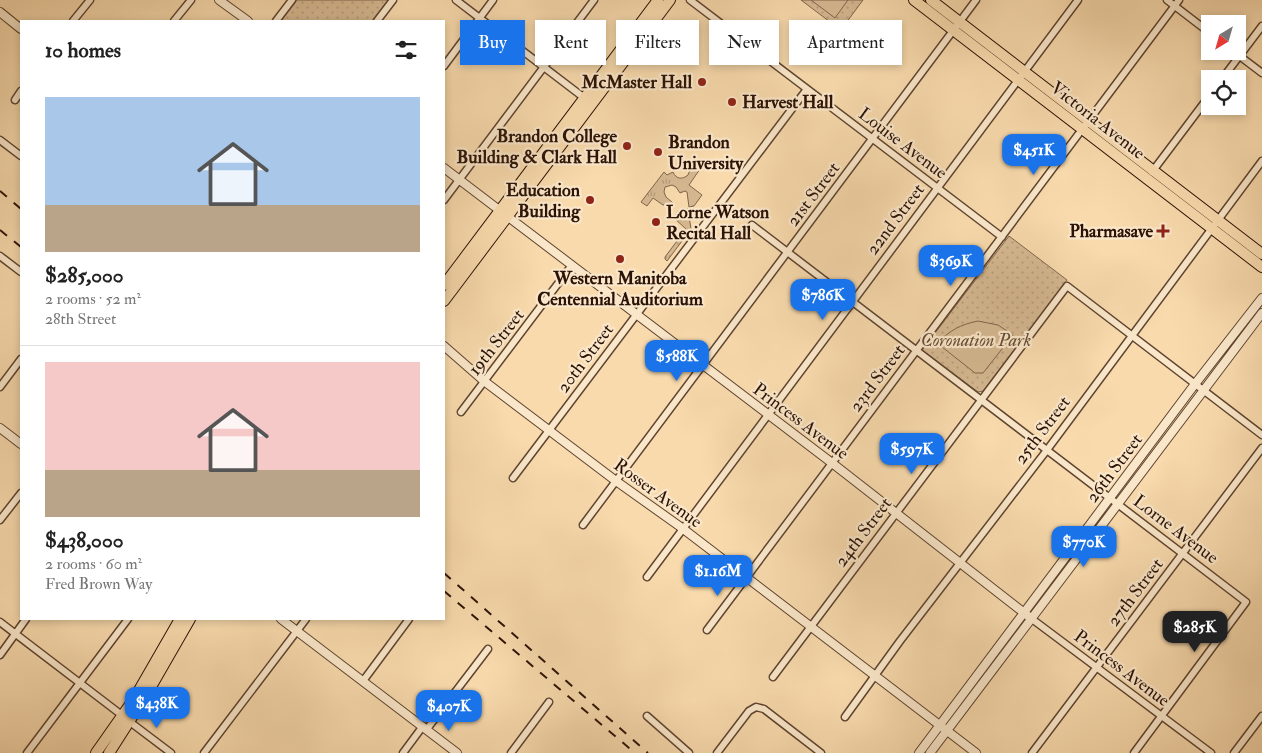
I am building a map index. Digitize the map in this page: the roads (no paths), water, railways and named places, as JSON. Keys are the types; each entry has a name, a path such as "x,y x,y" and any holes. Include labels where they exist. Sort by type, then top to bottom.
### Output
{"main road":[{"path":"445,285 504,213 588,101 658,0"},
{"path":"588,101 670,0"},
{"name":"Victoria Avenue","path":"914,0 956,26 1215,224 1262,254"},
{"name":"Victoria Avenue","path":"931,0 956,26"},
{"path":"445,300 504,213"},
{"name":"Victoria Avenue","path":"1215,224 1262,267"},
{"path":"109,753 179,620"},
{"path":"96,753 126,719 189,620"}],"street":[{"path":"75,20 90,0"},
{"path":"175,20 191,0"},
{"path":"219,0 247,20"},
{"path":"277,20 292,0"},
{"path":"378,20 393,0"},
{"path":"456,0 588,101"},
{"path":"445,65 493,0"},
{"path":"445,199 594,0"},
{"name":"Louise Avenue","path":"690,0 1002,236"},
{"name":"21st Street","path":"583,525 976,0"},
{"name":"22nd Street","path":"647,577 852,300 1078,0"},
{"path":"1168,0 1177,3 1201,25"},
{"name":"23rd Street","path":"707,630 1177,3"},
{"path":"0,12 20,28"},
{"path":"1246,47 1262,26"},
{"path":"1244,60 1262,73"},
{"name":"20th Street","path":"513,478 807,89"},
{"path":"15,100 20,92"},
{"path":"1150,175 1201,107"},
{"path":"0,140 20,155"},
{"name":"25th Street","path":"845,717 900,640 1047,450 1262,161"},
{"name":"Princess Avenue","path":"445,169 832,463 1032,619 1211,753"},
{"name":"Lorne Avenue","path":"752,225 1246,602 1162,716"},
{"path":"0,256 20,271"},
{"name":"19th Street","path":"461,412 572,265"},
{"name":"24th Street","path":"773,677 1067,286 1132,336"},
{"name":"26th Street","path":"919,753 1023,612 1262,298"},
{"name":"26th Street","path":"930,753 1262,313"},
{"path":"1132,336 1262,435"},
{"name":"Rosser Avenue","path":"445,347 484,381 747,577 976,753"},
{"path":"0,387 20,360"},
{"path":"0,428 20,443"},
{"name":"27th Street","path":"1032,753 1262,448"},
{"path":"0,520 20,494"},
{"path":"0,655 25,620"},
{"path":"27,753 127,620"},
{"path":"282,620 457,753"},
{"path":"204,753 305,620"},
{"path":"363,681 408,620"},
{"path":"0,622 171,753"},
{"path":"403,753 488,649"},
{"path":"511,753 549,702"},
{"path":"717,753 749,711 756,707 764,709 822,753"},
{"path":"647,716 688,753"},
{"path":"1134,753 1162,716"},
{"path":"1234,753 1262,716"}],"railway":[{"path":"0,191 20,208"},
{"path":"0,230 20,246"},
{"path":"445,574 648,753"},
{"path":"445,592 635,753"}],"place":[{"name":"McMaster Hall","path":"702,82"},
{"name":"Harvest Hall","path":"732,102"},
{"name":"Brandon College Building & Clark Hall","path":"627,146"},
{"name":"Brandon University","path":"658,152"},
{"name":"Education Building","path":"590,200"},
{"name":"Lorne Watson Recital Hall","path":"656,222"},
{"name":"Pharmasave","path":"1163,231"},
{"name":"Western Manitoba Centennial Auditorium","path":"620,259"}],"park label":[{"name":"Coronation Park","path":"976,340"}]}
